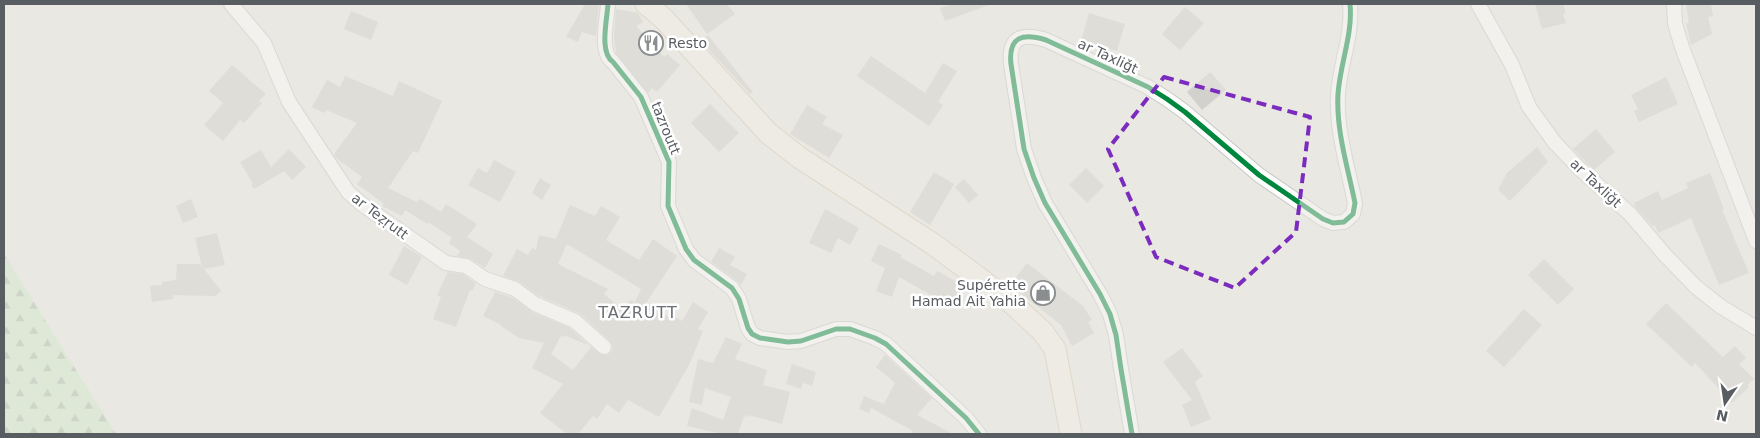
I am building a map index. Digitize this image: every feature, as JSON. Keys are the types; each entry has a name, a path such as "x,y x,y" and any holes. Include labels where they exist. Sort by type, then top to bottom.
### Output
{"main road":[{"path":"646,4 664,20 768,133 800,158 933,244 1006,298 1042,331 1055,349 1071,434"}],"street":[{"name":"ar Teẓṛutt","path":"231,4 264,44 289,102 348,192 363,205 446,263 466,266 485,279 515,288 535,304 574,321 604,347"},
{"name":"tazroutt","path":"608,4 604,51 609,60 645,104 669,162 668,206 686,249 694,260 732,288 752,334 760,338 788,342 801,341 836,329 850,329 875,338 886,344 966,418 979,434"},
{"name":"ar Taxliǧt","path":"1132,434 1116,335 1110,314 1045,203 1024,148 1011,64 1010,53 1014,42 1021,36 1033,35 1148,87 1185,112 1259,175 1323,219 1338,223 1344,222 1353,214 1355,204 1338,120 1338,94 1341,68 1350,29 1350,4"},
{"name":"ar Taxliǧt","path":"1478,4 1512,65 1530,107 1555,143 1579,168 1630,214 1665,255 1696,287 1720,306 1756,328"},
{"path":"1674,4 1675,24 1683,50 1756,241"}],"highlighted area":[{"path":"1164,77 1310,117 1296,232 1235,288 1156,257 1108,149"}],"green space":[{"path":"4,254 116,434 4,434"}],"building":[{"path":"585,4 599,4 596,36 582,32 578,42 566,37"},
{"path":"686,4 727,4 735,14 707,34"},
{"path":"952,4 989,5 945,21 940,8"},
{"path":"1535,4 1563,4 1566,13 1563,14 1566,23 1542,29"},
{"path":"1686,4 1711,4 1713,16 1708,17 1712,34 1691,45 1686,23 1689,23"},
{"path":"1185,7 1204,23 1180,50 1162,34"},
{"path":"616,9 638,13 643,22 636,26 664,57 667,54 680,65 657,92 652,88 648,93 616,53 614,36"},
{"path":"351,11 378,22 371,40 344,29"},
{"path":"1089,13 1125,24 1117,51 1081,41"},
{"path":"708,35 753,92 750,94 701,41"},
{"path":"871,56 925,93 943,63 957,71 938,102 943,105 929,126 857,76"},
{"path":"232,65 266,94 259,101 262,103 244,123 240,120 223,141 204,125 223,103 209,91"},
{"path":"1210,72 1226,90 1202,110 1187,92"},
{"path":"345,76 393,96 399,81 442,101 418,153 413,151 388,188 417,202 420,199 441,212 446,204 477,224 467,237 493,254 485,268 471,259 457,256 460,251 449,243 452,238 428,222 427,224 405,210 402,216 382,206 383,203 357,184 362,177 336,158 334,154 357,123 326,110 324,113 312,107 327,80 340,87"},
{"path":"1666,77 1678,104 1639,122 1634,111 1638,109 1631,95"},
{"path":"710,104 739,133 719,152 691,123"},
{"path":"807,105 827,117 822,124 843,135 829,158 790,134"},
{"path":"1596,129 1615,152 1594,170 1573,149"},
{"path":"1537,147 1548,162 1510,201 1498,190 1507,173"},
{"path":"289,149 306,167 292,180 284,171 254,189 240,162 261,150 271,167"},
{"path":"494,160 516,172 500,202 468,185 478,168 487,173"},
{"path":"1086,168 1104,186 1087,203 1069,185"},
{"path":"934,172 954,184 930,225 910,212"},
{"path":"1710,173 1724,209 1722,210 1749,273 1719,285 1691,218 1658,233 1655,225 1652,226 1636,208 1634,203 1658,191 1662,200 1688,188 1686,183"},
{"path":"540,178 551,185 542,200 532,193"},
{"path":"964,179 978,195 969,203 955,187"},
{"path":"191,199 198,217 183,223 176,206"},
{"path":"570,205 595,216 601,206 620,217 606,240 639,260 653,239 677,256 646,303 672,319 674,316 682,321 693,302 708,312 698,329 703,331 690,363 659,417 628,400 619,413 607,404 597,419 593,416 578,434 567,434 540,413 563,384 532,368 544,343 519,338 501,325 483,316 495,292 511,297 532,312 570,328 588,345 564,335 564,337 561,336 551,354 573,370 591,347 602,355 607,355 611,352 613,348 610,341 581,314 539,296 520,282 503,276 517,249 528,255 532,248 536,250 539,235 556,239","holes":["567,244 641,289 635,302 630,300 622,309 604,294 608,289 558,264"]},
{"path":"825,209 859,228 850,245 838,238 831,253 809,243"},
{"path":"217,233 225,265 204,269 221,291 215,296 173,295 173,299 152,302 150,286 162,285 162,282 176,280 177,264 200,264 202,267 195,238"},
{"path":"879,244 902,255 900,257 934,276 937,271 963,285 952,307 899,277 892,297 876,291 885,268 871,261"},
{"path":"404,246 422,257 407,285 389,275"},
{"path":"719,248 735,257 730,265 747,274 741,285 711,262"},
{"path":"1544,259 1574,289 1558,305 1528,275"},
{"name":"Supérette Hamad Ait Yahia","path":"1027,263 1083,306 1092,320 1088,322 1094,333 1072,346 1061,325 1010,285"},
{"path":"448,272 463,274 476,284 472,291 470,290 456,327 433,319 441,297 437,295"},
{"path":"1666,303 1723,357 1735,346 1746,358 1739,364 1754,379 1747,385 1749,387 1732,403 1695,363 1692,367 1646,324"},
{"path":"1524,309 1542,325 1504,367 1486,351"},
{"path":"726,337 742,344 735,359 767,370 763,385 790,392 782,424 748,415 748,417 744,416 738,434 722,434 687,426 692,408 723,420 731,397 705,388 702,405 689,402 698,359 713,363"},
{"path":"1182,348 1203,376 1195,382 1211,419 1191,427 1182,405 1192,400 1163,362"},
{"path":"885,355 932,398 917,415 953,434 911,434 913,431 871,408 869,413 859,409 864,396 884,404 895,383 876,367"},
{"path":"792,364 816,372 812,386 803,383 801,389 786,384"}],"cycle path":[{"path":"608,4 605,36 606,51 609,58 641,97 669,162 668,206 686,249 694,260 732,288 739,299 748,328 752,334 760,338 788,342 801,341 836,329 850,329 875,338 886,344 966,418 979,434"},
{"path":"1132,434 1116,335 1110,314 1045,203 1024,149 1011,64 1012,47 1015,42 1024,37 1046,40 1148,87 1185,112 1259,175 1323,219 1333,223 1344,222 1353,214 1355,203 1343,149 1338,108 1339,83 1350,27 1350,4"}],"place":[{"name":"Resto","path":"651,43"},
{"name":"Supérette Hamad Ait Yahia","path":"1043,293"}],"district":[{"name":"TAZRUTT","path":"638,312"}]}
